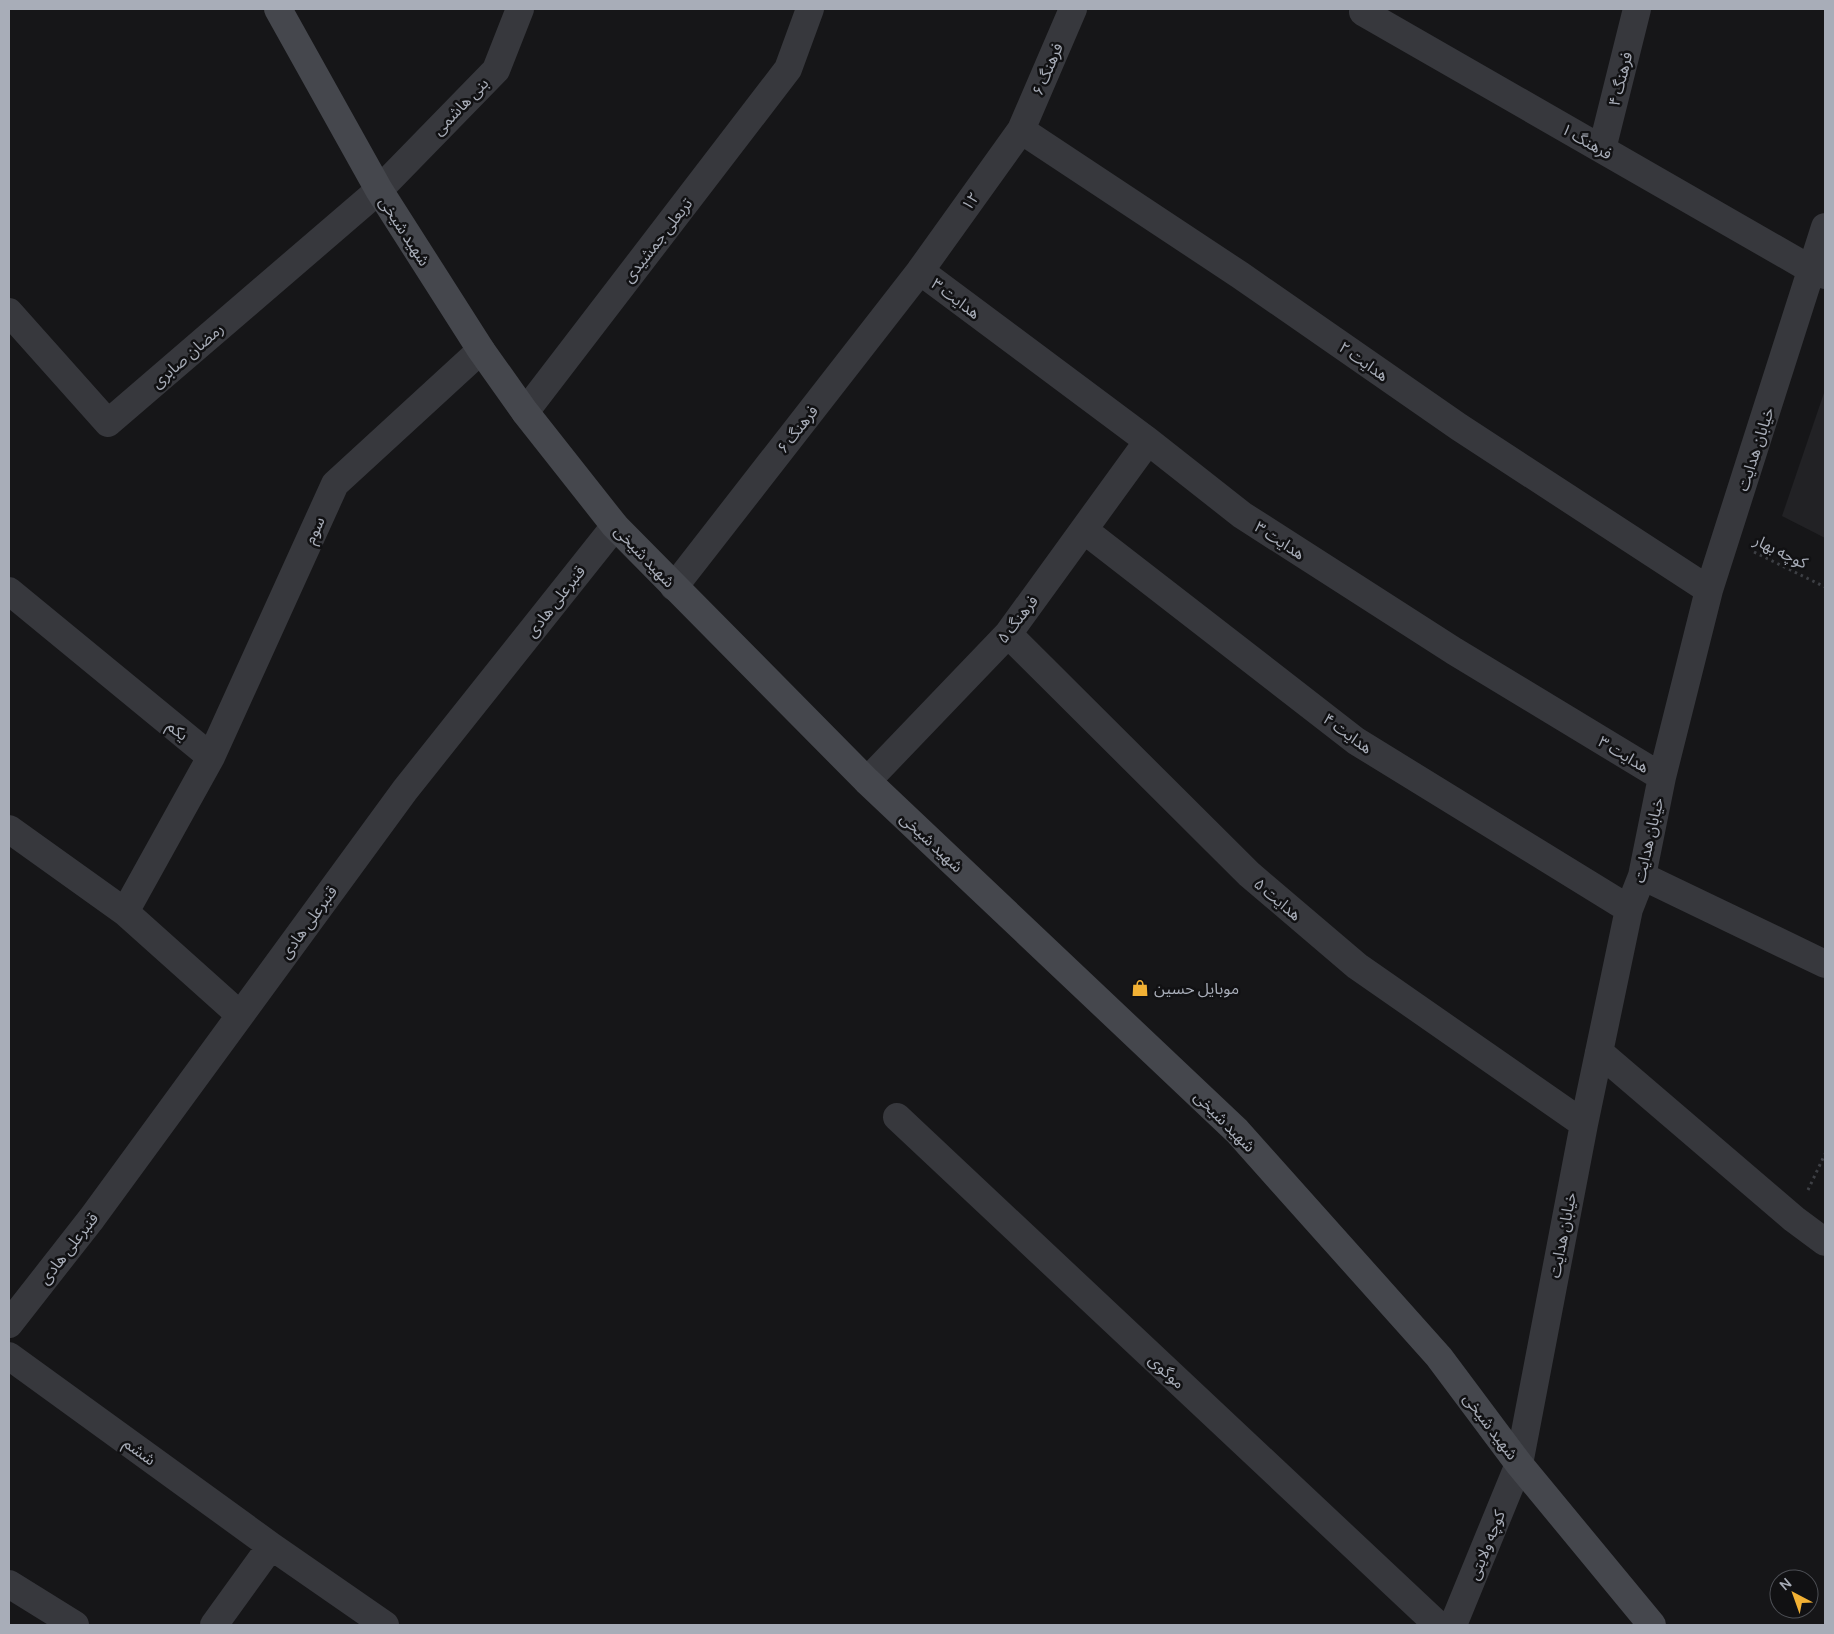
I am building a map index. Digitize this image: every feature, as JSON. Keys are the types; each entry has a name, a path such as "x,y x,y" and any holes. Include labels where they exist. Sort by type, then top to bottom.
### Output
{"main road":[{"name":"شهید شیخی","path":"278,9 379,190 481,350 524,412 615,526 867,781 1237,1131 1439,1357 1519,1464 1652,1625"}],"street":[{"name":"بنی هاشمی","path":"379,190 496,70 520,9"},
{"name":"تربعلی جمشیدی","path":"524,412 788,69 810,9"},
{"name":"فرهنگ ۶","path":"1021,130 1072,9"},
{"name":"فرهنگ ۴","path":"1602,149 1637,9"},
{"name":"فرهنگ ۱","path":"1364,10 1602,149 1819,272"},
{"name":"۱۲","path":"920,271 1021,130"},
{"name":"هدایت ۲","path":"1021,130 1240,275 1459,427 1709,590"},
{"name":"رمضان صابری","path":"9,312 108,423 379,190"},
{"name":"خیابان هدایت","path":"1519,1464 1584,1124 1629,909 1642,876 1662,778 1709,590 1819,272 1825,227"},
{"name":"فرهنگ ۶","path":"674,587 920,271"},
{"name":"هدایت ۳","path":"920,271 1148,441 1242,515 1454,651 1662,778"},
{"name":"سوم","path":"211,757 335,484 481,350"},
{"name":"فرهنگ ۵","path":"867,781 1008,634 1148,441"},
{"name":"قنبرعلی هادی","path":"9,1324 92,1218 405,790 615,526"},
{"name":"هدایت ۴","path":"1084,530 1356,741 1629,909"},
{"name":"یکم","path":"9,591 211,757"},
{"name":"هدایت ۵","path":"1008,634 1249,874 1357,966 1584,1124"},
{"path":"125,912 211,757"},
{"path":"9,829 125,912 240,1015"},
{"path":"1642,876 1825,964"},
{"path":"1599,1052 1794,1219 1825,1242"},
{"name":"موگوی","path":"896,1117 1438,1625"},
{"name":"ششم","path":"9,1356 271,1546 384,1625"},
{"name":"کوچه ولایتی","path":"1453,1625 1519,1464"},
{"path":"214,1625 271,1546"},
{"path":"9,1584 75,1625"}],"path":[{"name":"کوچه بهار","path":"1726,538 1825,586"},
{"path":"1794,1219 1825,1154"}],"shaded area":[{"path":"1825,390 1825,538 1782,516"}],"place":[{"name":"موبایل حسین","path":"1140,988"}]}
